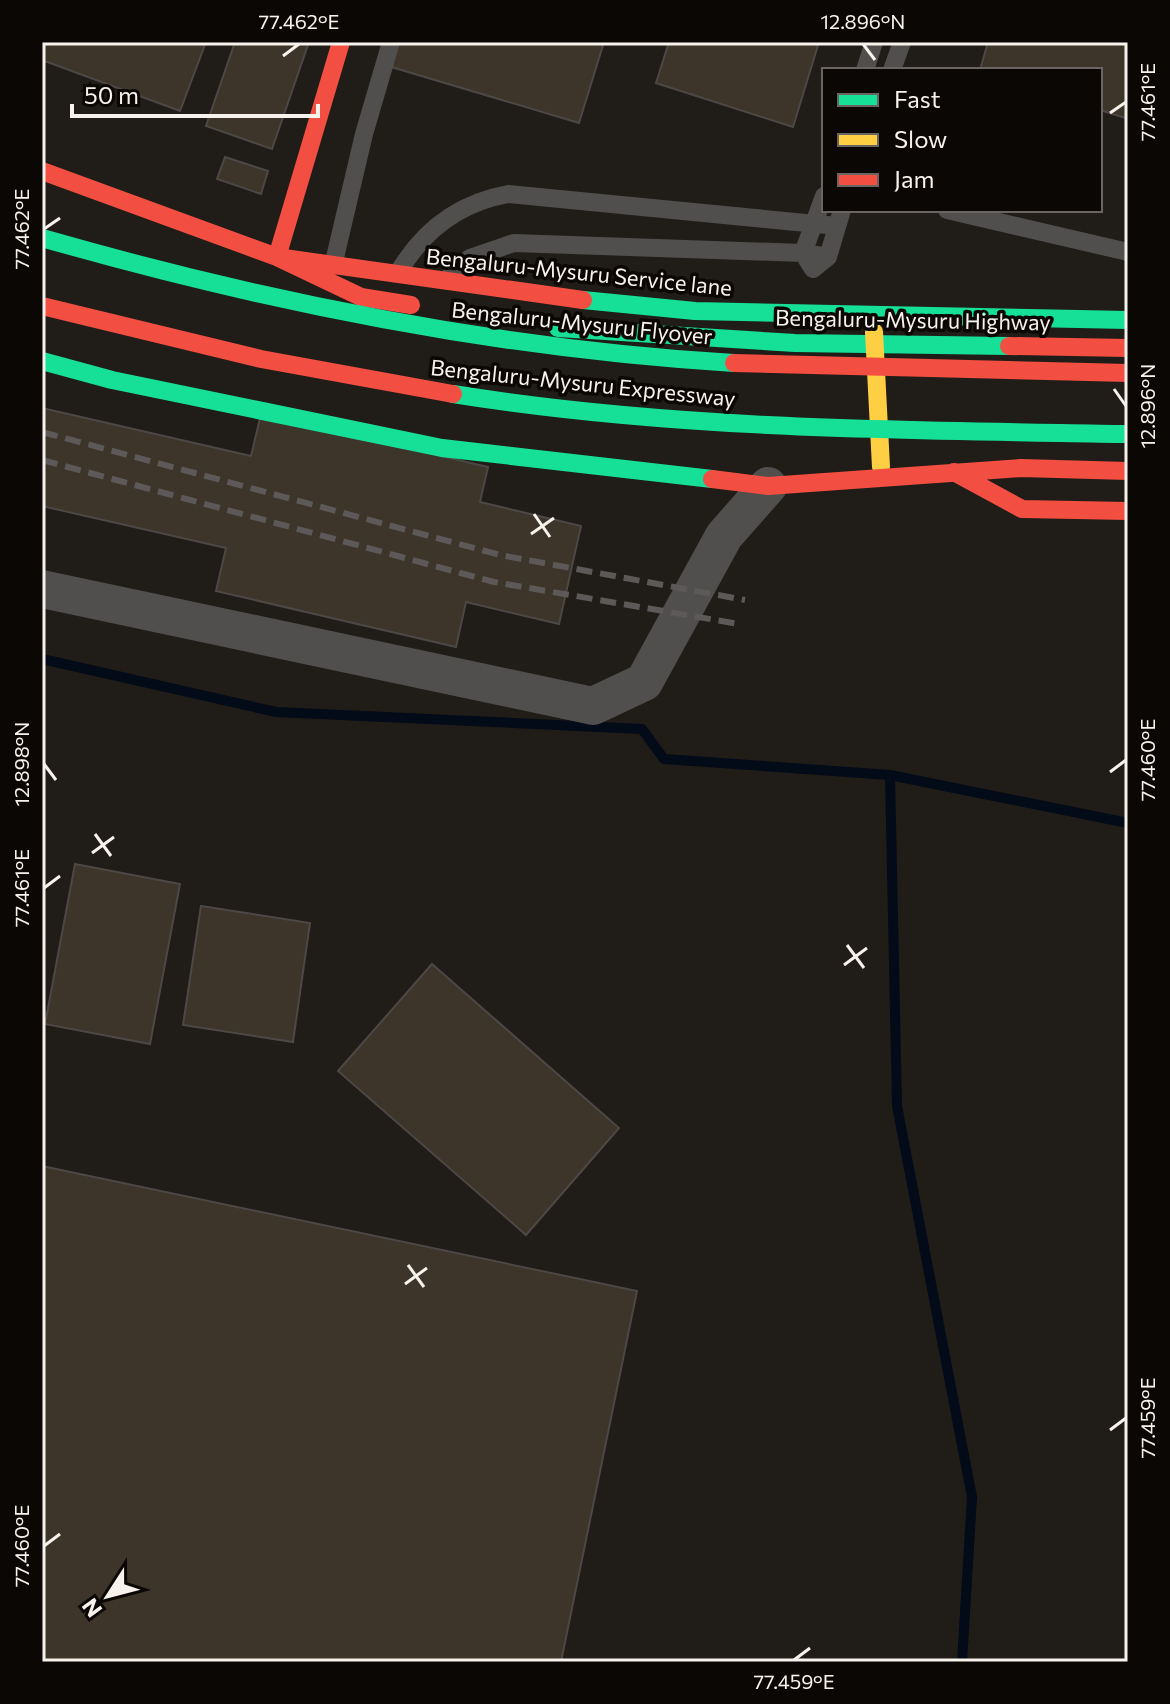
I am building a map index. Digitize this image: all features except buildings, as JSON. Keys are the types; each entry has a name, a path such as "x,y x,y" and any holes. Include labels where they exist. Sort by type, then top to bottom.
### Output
{"main road":[{"path":"341,42 277,257 361,297 437,309"},
{"name":"Bengaluru-Mysuru Service lane","path":"42,171 277,257 444,282 695,311 1128,320"},
{"name":"Bengaluru-Mysuru Flyover","path":"42,238 183,280 296,305 524,343 751,364 1128,373"},
{"name":"Bengaluru-Mysuru Expressway","path":"42,306 284,365 516,404 748,425 1128,434"},
{"path":"873,317 881,478"},
{"name":"Bengaluru-Mysuru Highway","path":"513,321 558,328 795,343 1128,348"},
{"path":"42,361 112,380 442,448 768,486 1021,468 1128,471"},
{"path":"954,472 1022,509 1128,511"}],"street":[{"path":"42,589 593,706 644,682 724,536 768,486"}],"lane":[{"path":"333,266 364,134 391,42"},
{"path":"866,68 874,42"},
{"path":"893,68 902,42"},
{"path":"397,275 412,248 433,228 469,206 508,194 814,226 840,218"},
{"path":"803,253 822,202"},
{"path":"956,212 1128,252"},
{"path":"803,253 813,269 828,257 840,218"},
{"path":"444,282 470,258 514,243 803,253"}],"waterway":[{"path":"42,659 276,712 642,729 664,759 890,775"},
{"path":"962,1662 972,1497 897,1106 890,775 1128,823"}],"railway":[{"path":"42,432 500,555 745,600"},
{"path":"42,460 494,582 739,624"}],"traffic: fast":[{"path":"42,238 213,283 385,320 558,347 734,363"},
{"path":"583,300 695,311 1128,320"},
{"path":"558,328 795,343 1009,346"},
{"path":"42,361 112,380 442,448 712,479"},
{"path":"453,394 537,406 705,421 874,429 1128,434"}],"traffic: slow":[{"path":"874,332 881,467"}],"traffic: jam":[{"path":"341,42 277,257 583,300"},
{"path":"42,171 277,257 361,297 411,305"},
{"path":"42,306 261,359 453,394"},
{"path":"1009,346 1128,348"},
{"path":"734,363 1128,373"},
{"path":"712,479 768,486 1021,468 1128,471"},
{"path":"954,472 1022,509 1128,511"}]}
